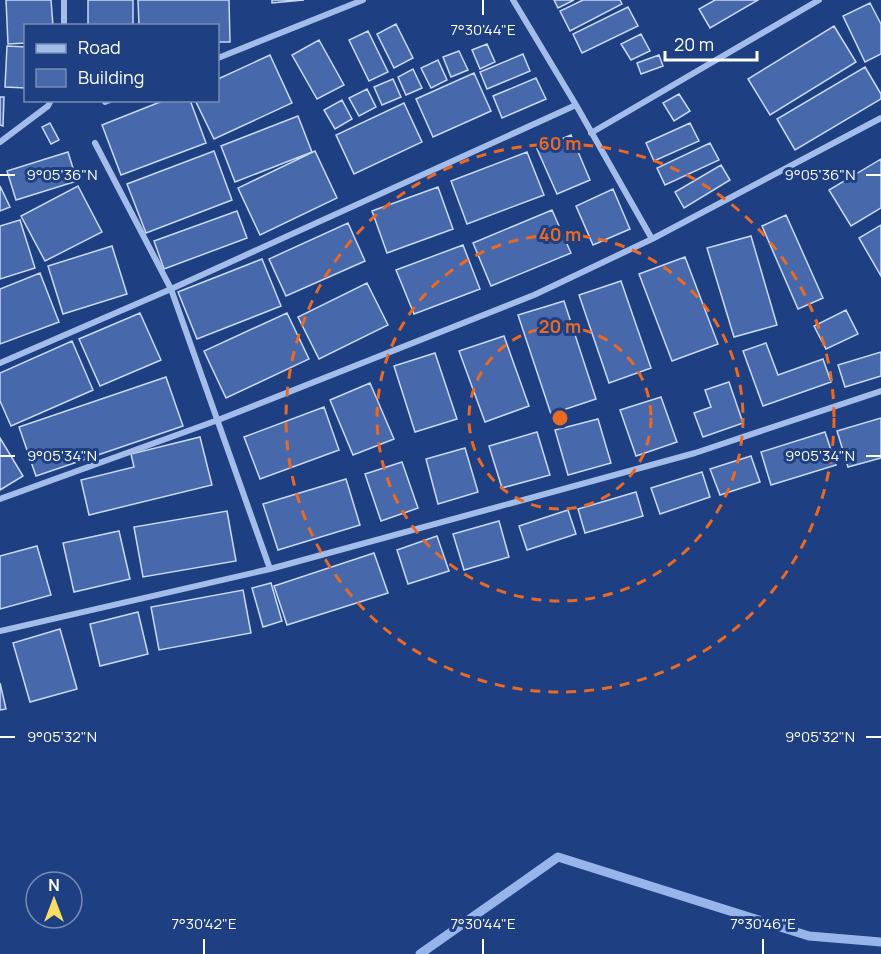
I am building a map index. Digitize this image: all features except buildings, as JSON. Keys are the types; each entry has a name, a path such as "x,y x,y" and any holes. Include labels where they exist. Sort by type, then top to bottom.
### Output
{"street":[{"path":"64,0 64,24"},
{"path":"219,58 363,0"},
{"path":"513,0 652,239"},
{"path":"591,133 819,0"},
{"path":"0,142 48,106 50,102"},
{"path":"0,363 576,105"},
{"path":"0,499 218,420 534,295 652,239 881,118"},
{"path":"94,143 171,288 270,569"},
{"path":"0,631 270,569 695,453 881,391"}],"waterway":[{"path":"420,954 558,857 809,936 881,942"}]}
